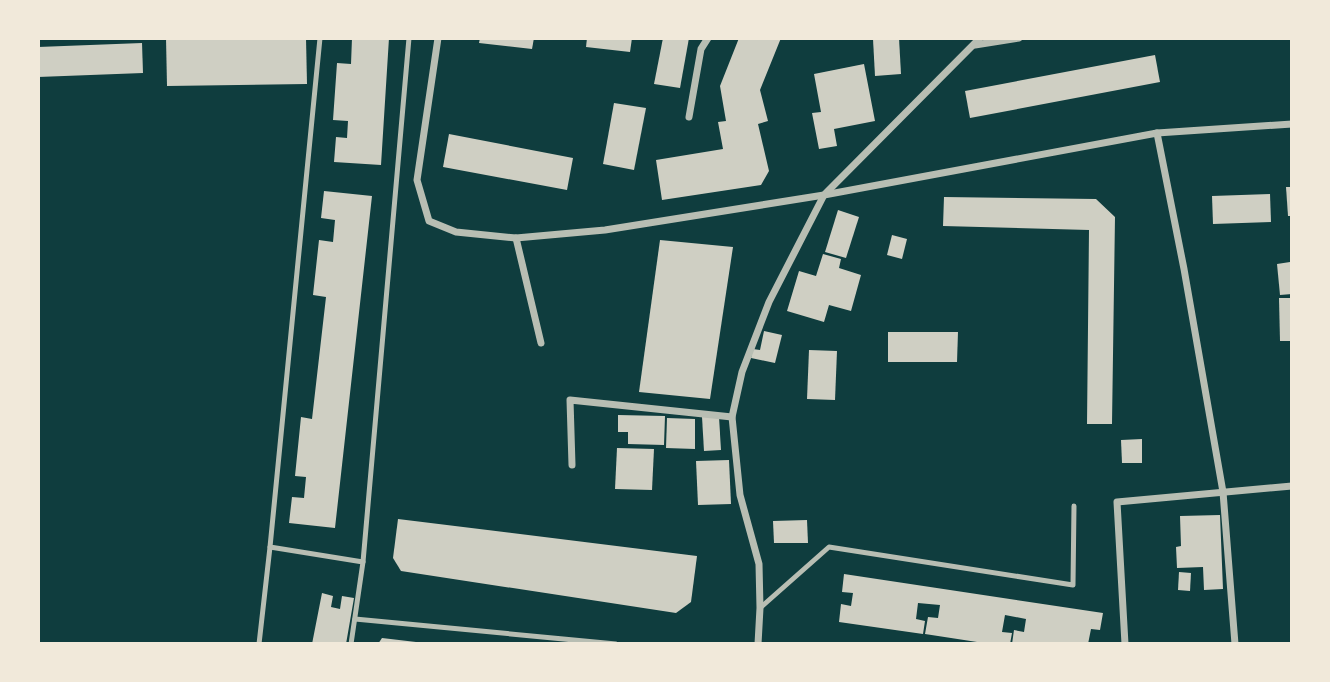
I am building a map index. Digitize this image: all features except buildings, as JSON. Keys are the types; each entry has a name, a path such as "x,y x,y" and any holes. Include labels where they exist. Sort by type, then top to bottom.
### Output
{"street":[{"path":"438,38 417,180 429,221 456,232 516,239 605,230 824,195 1157,133 1292,124"},
{"path":"689,117 701,49 708,38"},
{"path":"758,643 759,564 740,495 732,416 742,372 769,302 824,195 978,42 1018,38"},
{"path":"1157,133 1223,492 1235,643"},
{"path":"516,239 541,343"},
{"path":"572,465 570,400 732,416"},
{"path":"1125,643 1117,502 1292,486"}],"lane":[{"path":"259,643 320,38"},
{"path":"351,643 363,562 409,38"},
{"path":"760,608 829,547 1073,585 1074,506"},
{"path":"270,547 363,562"},
{"path":"355,619 615,643"}]}
